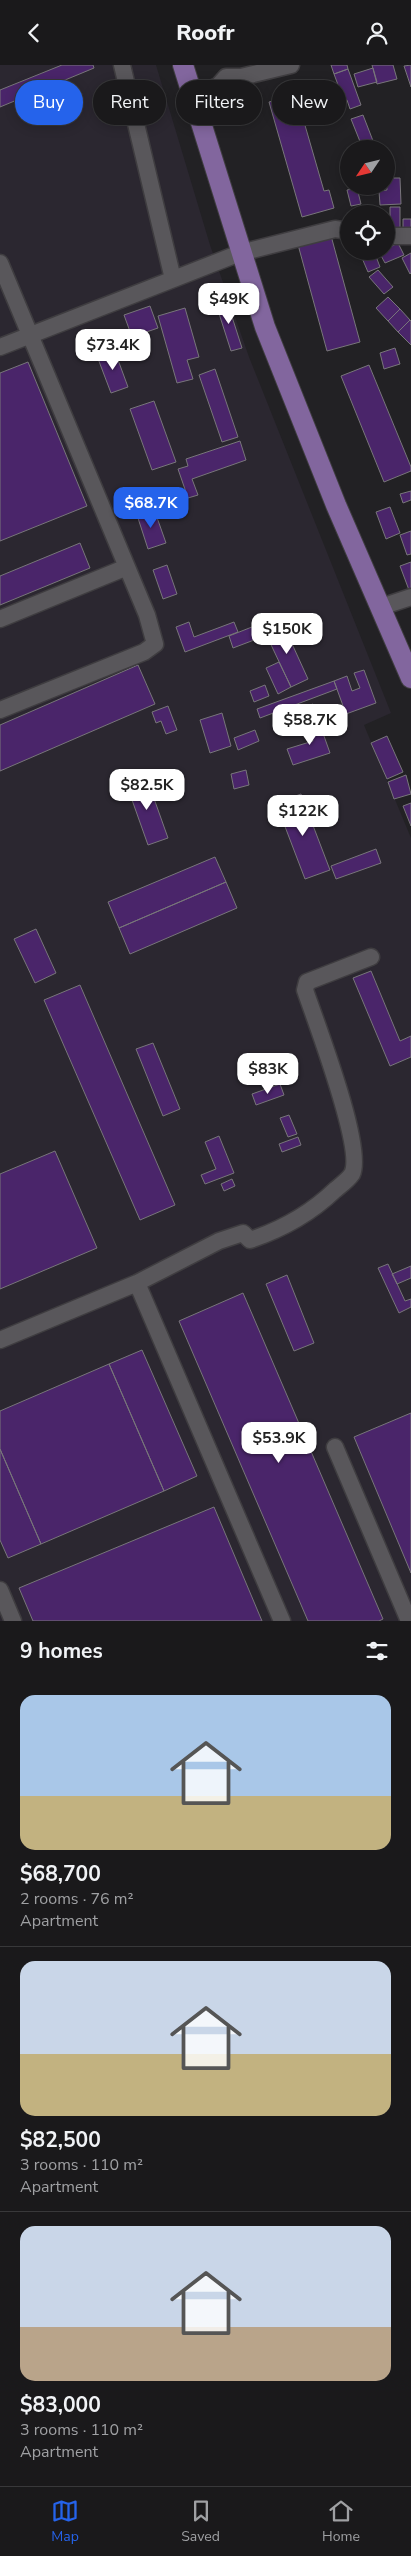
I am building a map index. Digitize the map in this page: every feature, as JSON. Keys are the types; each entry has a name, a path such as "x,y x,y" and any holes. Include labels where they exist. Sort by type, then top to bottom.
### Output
{"main road":[{"path":"183,65 188,80"},
{"path":"201,125 240,253 284,378 411,678"}],"street":[{"path":"122,65 173,279"},
{"path":"223,80 226,77 241,77 291,65"},
{"path":"0,347 240,253 335,229 340,230"},
{"path":"395,236 411,236"},
{"path":"0,263 147,615 155,644 144,652 0,710"},
{"path":"0,619 127,567"},
{"path":"381,607 411,597"},
{"path":"0,1341 137,1283 219,1241 243,1233 250,1240 277,1231 316,1208 353,1173 353,1158 342,1097 305,990 307,982 371,957"},
{"path":"137,1283 282,1621"},
{"path":"335,1447 409,1621"},
{"path":"0,1589 13,1621"}],"shaded area":[{"path":"0,65 156,65 160,80 93,80 93,125 166,125 166,98 210,245 249,357 391,713 364,725 411,838 411,1621 0,1621"}],"building":[{"path":"62,65 93,65 94,68 65,80 25,80"},
{"path":"331,65 347,65 348,69 334,74"},
{"path":"372,65 393,65 397,79 377,84"},
{"path":"411,65 411,87 404,66"},
{"path":"373,68 377,82 358,87 354,74"},
{"path":"348,69 361,105 350,109 346,100 346,80 336,80 334,74"},
{"path":"15,84 15,101 0,107 0,90"},
{"path":"272,101 272,112 269,102"},
{"path":"363,115 373,140 359,140 351,119"},
{"path":"276,125 305,125 324,191 329,190 334,208 302,217"},
{"path":"395,178 400,178 401,204 380,205 379,195 395,195"},
{"path":"348,195 359,195 361,204 351,205"},
{"path":"395,207 400,207 400,233 395,233"},
{"path":"403,219 411,219 411,232 403,232"},
{"path":"330,232 360,342 327,351 297,241"},
{"path":"398,243 404,255 395,259 395,244"},
{"path":"411,253 411,273 410,274 402,258"},
{"path":"363,260 377,260 380,267 368,272"},
{"path":"378,270 393,287 384,294 369,277"},
{"path":"388,297 400,309 388,321 376,308"},
{"path":"226,298 242,348 231,351 215,301"},
{"path":"150,306 158,328 132,337 124,315"},
{"path":"185,308 199,357 187,360 193,379 177,383 158,316"},
{"path":"400,309 410,320 398,332 388,321"},
{"path":"411,321 411,345 398,332"},
{"path":"395,348 400,364 384,369 380,353"},
{"path":"114,349 128,387 111,393 97,356"},
{"path":"28,362 87,506 0,541 0,373"},
{"path":"369,365 411,467 411,471 384,482 341,376"},
{"path":"215,369 238,437 222,442 199,375"},
{"path":"154,401 176,462 152,470 130,409"},
{"path":"240,441 246,460 192,479 198,495 188,498 178,469 188,466 186,459"},
{"path":"411,491 411,500 403,503 400,494"},
{"path":"390,507 400,533 386,539 376,512"},
{"path":"154,509 166,543 148,549 137,515"},
{"path":"411,531 411,554 407,555 400,535"},
{"path":"80,543 90,568 0,605 0,576"},
{"path":"411,562 411,589 409,590 400,566"},
{"path":"167,565 177,594 163,599 153,570"},
{"path":"189,622 194,637 234,622 238,632 185,652 176,627"},
{"path":"283,624 308,679 291,687 265,632"},
{"path":"257,625 262,637 233,648 229,636"},
{"path":"279,662 291,687 278,694 266,668"},
{"path":"138,665 155,704 0,771 0,725"},
{"path":"364,670 376,703 346,714 334,681 347,676 352,691 360,688 354,673"},
{"path":"334,681 337,689 260,718 257,709"},
{"path":"265,685 269,696 254,702 250,691"},
{"path":"313,704 318,719 280,732 275,716"},
{"path":"168,706 177,730 166,734 161,721 156,723 152,712"},
{"path":"222,713 231,746 210,753 200,720"},
{"path":"318,719 330,753 293,765 287,749 313,741 307,723"},
{"path":"255,730 259,741 238,750 234,738"},
{"path":"387,736 403,772 387,779 371,743"},
{"path":"246,770 249,785 234,789 231,774"},
{"path":"406,775 411,794 394,799 388,782"},
{"path":"146,776 168,838 148,845 126,783"},
{"path":"301,794 330,870 305,879 276,803"},
{"path":"411,803 411,826 403,806"},
{"path":"376,849 381,863 336,879 331,866"},
{"path":"215,857 226,882 119,928 108,902"},
{"path":"226,882 237,908 130,954 119,928"},
{"path":"36,929 56,973 35,983 14,939"},
{"path":"371,971 400,1041 411,1036 411,1057 390,1066 353,978"},
{"path":"80,985 175,1205 140,1220 44,1000"},
{"path":"153,1043 180,1109 163,1116 136,1049"},
{"path":"280,1084 284,1095 256,1105 252,1094"},
{"path":"289,1115 297,1134 288,1137 280,1118"},
{"path":"219,1136 234,1173 205,1184 201,1175 216,1169 205,1142"},
{"path":"298,1137 301,1145 282,1152 279,1144"},
{"path":"55,1151 97,1248 0,1289 0,1174"},
{"path":"232,1179 235,1186 224,1191 221,1184"},
{"path":"388,1264 405,1301 411,1299 411,1307 399,1313 378,1268"},
{"path":"411,1266 411,1278 397,1284 392,1274"},
{"path":"287,1275 314,1343 294,1351 266,1284"},
{"path":"243,1293 383,1619 379,1621 308,1621 179,1321"},
{"path":"142,1350 197,1476 164,1491 109,1364"},
{"path":"109,1364 164,1491 41,1544 0,1449 0,1411"},
{"path":"411,1413 411,1573 354,1437"},
{"path":"0,1449 41,1544 8,1558 0,1540"},
{"path":"214,1507 262,1621 33,1621 19,1588"}]}
